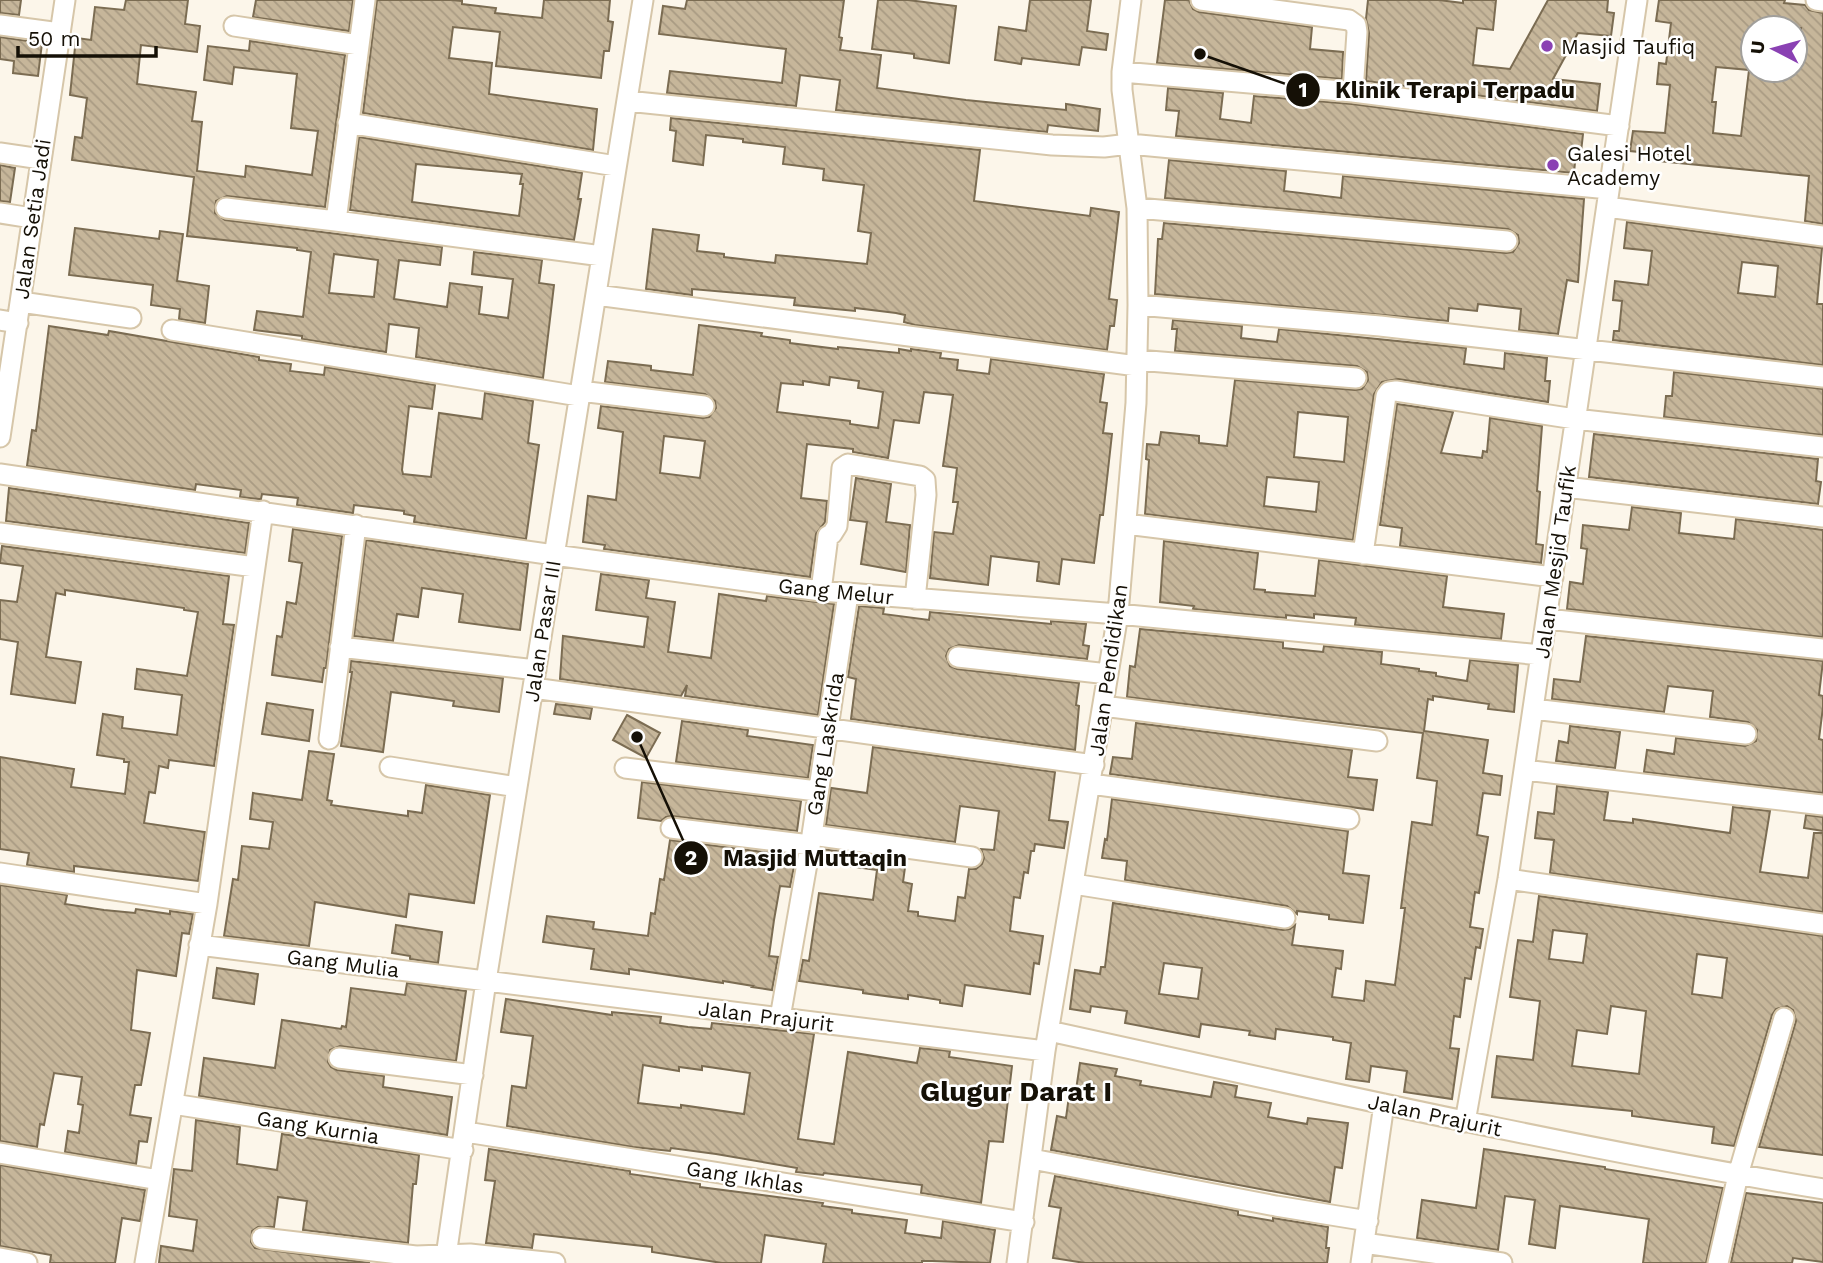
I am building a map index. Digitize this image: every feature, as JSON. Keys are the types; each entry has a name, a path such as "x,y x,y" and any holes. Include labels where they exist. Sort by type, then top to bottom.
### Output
{"street":[{"name":"Jalan Setia Jadi","path":"1,430 9,321 21,302 65,0"},
{"path":"336,221 365,0"},
{"name":"Jalan Pasar III","path":"445,1259 486,981 643,0"},
{"name":"Jalan Pendidikan","path":"1017,1263 1048,1031 1118,614 1137,363 1137,208 1123,109 1122,72 1131,0"},
{"path":"1201,0 1349,20 1356,25 1357,32 1353,92"},
{"name":"Jalan Mesjid Taufik","path":"1465,1122 1508,879 1637,0"},
{"path":"1816,0 1823,1"},
{"path":"0,25 60,33"},
{"path":"234,26 359,45"},
{"path":"1122,72 1353,92 1619,126"},
{"path":"626,101 1052,145 1091,148 1129,144 1608,198 1823,236"},
{"path":"348,123 616,166"},
{"path":"0,153 41,159"},
{"path":"226,208 602,256"},
{"path":"1137,208 1507,241"},
{"path":"0,213 32,218"},
{"path":"596,295 1137,363 1356,378"},
{"path":"21,302 131,318"},
{"path":"1138,305 1380,326 1823,377"},
{"path":"172,330 580,394 704,405"},
{"path":"1363,554 1386,396 1389,392 1413,393 1575,419 1823,447"},
{"path":"821,591 828,536 836,526 841,474 844,466 848,464 920,476 925,480 926,495 915,599"},
{"name":"Gang Melur","path":"0,474 821,591 1118,614 1541,655"},
{"path":"1565,487 1823,517"},
{"path":"138,1263 173,1104 207,904 263,511"},
{"path":"1126,524 1553,577"},
{"path":"329,739 356,525"},
{"path":"0,533 255,568"},
{"name":"Gang Laskrida","path":"780,1018 811,840 848,594"},
{"path":"1547,619 1823,649"},
{"path":"340,647 1349,820"},
{"path":"958,657 1108,674"},
{"path":"1103,706 1377,741"},
{"path":"1533,709 1746,734"},
{"path":"390,767 517,787"},
{"path":"625,768 817,791"},
{"path":"1524,770 1823,805"},
{"path":"671,828 972,857"},
{"path":"0,873 207,904"},
{"path":"1508,879 1823,924"},
{"path":"1073,884 1285,918"},
{"name":"Gang Mulia","path":"199,945 486,981"},
{"name":"Jalan Prajurit","path":"486,981 1045,1051"},
{"path":"1718,1263 1738,1175 1784,1018"},
{"name":"Jalan Prajurit","path":"1048,1031 1465,1122 1823,1189"},
{"path":"339,1058 473,1075"},
{"name":"Gang Kurnia","path":"173,1104 464,1141"},
{"path":"1361,1263 1384,1104"},
{"name":"Gang Ikhlas","path":"464,1141 1024,1222"},
{"path":"0,1153 155,1179"},
{"path":"1032,1159 1368,1221"},
{"path":"145,1263 155,1179"},
{"path":"262,1238 445,1259 470,1254 555,1263"},
{"path":"1364,1243 1502,1263"},
{"path":"0,1258 27,1263"}],"building":[{"path":"0,0 21,0 19,15 0,13"},
{"path":"126,0 188,0 185,24 200,26 197,52 141,45 137,84 196,92 192,121 202,122 197,171 245,177 246,166 312,175 318,131 291,128 297,74 234,67 232,84 204,80 208,46 249,51 250,41 345,55 325,207 227,196 216,201 215,213 225,220 442,247 440,265 399,260 394,299 447,307 450,283 482,287 479,314 508,318 513,279 472,274 474,252 542,260 539,283 554,285 543,378 416,357 419,328 389,324 386,352 254,330 257,311 303,317 311,252 297,248 187,236 194,177 72,160 75,137 82,138 87,98 70,95 76,38 91,40 95,7 124,10","holes":["334,254 378,260 374,297 329,293"]},
{"path":"256,0 353,0 349,31 253,17"},
{"path":"377,0 462,1 462,4 496,8 495,13 542,18 544,0 610,0 608,21 613,22 609,51 604,51 601,78 496,66 500,32 453,27 449,58 492,63 489,94 597,109 593,150 363,113"},
{"path":"687,0 844,0 840,50 881,55 877,88 1066,110 1066,104 1100,109 1098,131 1048,125 1047,132 836,110 840,80 800,75 796,106 667,93 670,71 782,83 786,49 659,34 663,6 685,9"},
{"path":"878,0 908,0 956,6 949,63 914,58 914,54 872,49"},
{"path":"1030,0 1091,0 1087,31 1108,34 1106,50 1082,47 1079,65 1022,58 1021,64 995,60 999,27 1026,31"},
{"path":"1165,0 1189,0 1193,9 1199,12 1312,27 1310,49 1343,52 1342,79 1157,63"},
{"path":"1368,0 1439,0 1463,3 1463,0 1496,0 1493,30 1477,28 1473,65 1510,69 1548,0 1608,0 1607,12 1614,13 1611,36 1578,33 1553,79 1600,84 1597,111 1366,81"},
{"path":"1659,0 1785,0 1784,3 1805,5 1809,10 1823,13 1823,224 1805,221 1809,176 1659,161 1660,154 1630,151 1633,131 1665,133 1670,85 1657,84 1659,63 1666,64 1671,23 1656,21"},
{"path":"0,37 42,43 38,76 13,73 14,61 0,59"},
{"path":"1168,88 1223,93 1220,119 1251,123 1254,96 1352,104 1583,134 1581,152 1576,152 1574,173 1176,136 1179,111 1166,110"},
{"path":"671,118 980,150 974,201 1090,216 1091,208 1119,212 1109,299 1117,300 1114,326 1110,326 1107,350 915,325 904,322 905,315 896,313 794,305 795,298 692,289 692,295 646,289 653,229 699,235 697,251 724,254 724,257 775,263 776,255 867,264 871,233 858,231 864,185 823,180 824,169 783,164 785,147 743,142 743,139 706,135 703,165 673,161 676,131 670,130"},
{"path":"359,137 582,173 574,240 350,210","holes":["416,164 522,174 519,216 412,202"]},
{"path":"1169,160 1286,171 1284,191 1341,198 1343,176 1584,199 1578,282 1567,280 1558,334 1519,330 1521,309 1478,304 1477,311 1449,308 1448,321 1155,294 1158,239 1162,239 1164,223 1506,253 1513,252 1519,243 1518,235 1508,229 1165,198"},
{"path":"0,165 15,168 10,202 0,201"},
{"path":"1627,222 1822,248 1817,304 1823,304 1823,365 1613,340 1614,331 1619,331 1622,301 1613,300 1615,281 1648,285 1652,251 1624,248","holes":["1742,262 1778,266 1775,297 1738,293"]},
{"path":"75,228 159,239 160,231 183,234 177,281 209,286 205,323 179,319 180,309 151,305 153,285 69,275"},
{"path":"1173,320 1242,326 1241,338 1277,342 1279,329 1466,348 1464,364 1504,369 1505,353 1547,358 1545,381 1550,381 1548,402 1398,379 1382,382 1374,394 1353,540 1145,514 1149,460 1146,459 1147,444 1159,445 1161,432 1199,436 1199,443 1227,446 1235,380 1355,390 1362,389 1368,380 1367,372 1357,366 1175,351 1177,329 1172,329","holes":["1298,412 1348,417 1344,462 1294,457","1267,477 1319,482 1316,512 1264,506"]},
{"path":"699,325 762,333 761,336 790,340 790,343 838,349 899,353 899,349 911,349 941,353 940,358 958,360 957,370 989,374 991,359 1104,374 1100,402 1107,403 1103,433 1112,434 1103,515 1100,515 1094,563 1062,559 1059,584 1037,581 1039,562 991,556 988,585 930,578 934,532 953,534 958,502 953,502 957,468 943,466 953,395 924,392 919,423 894,420 888,458 853,452 853,449 807,444 801,498 827,501 825,522 816,534 810,577 604,549 605,545 583,542 588,496 616,500 623,432 598,428 601,406 703,418 709,417 716,408 715,401 705,394 605,382 608,361 693,375","holes":["830,377 859,381 858,388 883,392 878,428 850,424 850,421 777,412 781,383 803,385 803,381 829,385","664,436 705,441 700,478 660,473"]},
{"path":"49,326 108,335 109,331 259,357 259,360 291,364 290,371 324,375 325,367 435,385 432,409 409,406 403,474 431,477 439,413 482,419 485,393 533,401 528,443 539,445 526,539 414,522 415,516 404,514 404,511 354,505 353,513 297,505 298,498 262,494 261,499 240,497 241,490 196,484 195,490 27,466 32,430 36,431"},
{"path":"1674,372 1823,389 1823,435 1664,417 1666,396 1672,396"},
{"path":"1397,404 1453,412 1441,453 1482,458 1483,451 1487,452 1490,418 1542,426 1536,544 1543,545 1541,563 1400,546 1402,528 1380,525"},
{"path":"1594,434 1818,459 1816,481 1821,482 1818,504 1589,477"},
{"path":"856,478 891,484 886,522 910,525 906,572 861,564 867,522 850,520"},
{"path":"9,488 249,523 245,553 6,521"},
{"path":"1632,507 1681,513 1679,533 1734,539 1736,519 1823,530 1823,637 1567,609 1570,582 1583,584 1587,549 1581,548 1583,525 1629,530"},
{"path":"293,529 342,536 322,682 272,675 277,636 282,637 287,602 296,604 302,563 289,561"},
{"path":"366,540 528,564 520,630 459,622 463,594 422,588 418,617 397,614 393,641 354,636"},
{"path":"1164,541 1258,553 1254,589 1265,592 1315,596 1319,560 1447,576 1443,607 1504,614 1501,639 1355,625 1356,618 1314,614 1314,618 1286,615 1286,618 1193,609 1194,606 1160,602"},
{"path":"2,546 229,576 223,624 234,625 214,766 169,760 168,768 159,766 155,793 149,792 144,823 205,832 198,881 74,866 74,872 27,865 29,853 0,849 0,757 74,769 71,787 125,794 129,762 97,755 103,714 123,717 122,728 177,735 182,695 135,689 137,669 187,676 198,612 65,590 65,595 56,593 46,657 81,662 75,703 11,694 18,642 0,639 0,600 17,602 23,566 0,563"},
{"path":"601,574 649,580 646,598 675,602 668,652 711,658 719,594 766,601 767,596 834,604 818,715 685,696 687,685 681,696 560,679 563,636 644,647 648,617 596,610"},
{"path":"859,606 884,608 883,614 929,620 930,612 1051,624 1051,621 1086,624 1083,645 1089,646 1087,659 959,645 949,649 946,656 950,666 957,669 1079,683 1075,750 851,719 856,679 848,677"},
{"path":"1140,629 1283,642 1283,648 1323,652 1324,646 1382,652 1381,664 1419,669 1436,673 1436,676 1467,681 1470,660 1518,665 1514,712 1488,709 1489,704 1433,696 1433,700 1428,699 1424,731 1488,740 1483,773 1502,776 1500,795 1483,793 1477,835 1488,837 1479,893 1475,892 1470,927 1483,929 1480,948 1476,947 1471,979 1465,978 1460,1017 1454,1016 1450,1048 1459,1049 1452,1099 1404,1092 1407,1071 1371,1066 1369,1082 1346,1079 1351,1043 1333,1040 1333,1037 1276,1029 1275,1039 1249,1035 1250,1031 1201,1024 1199,1037 1125,1023 1127,1011 1091,1006 1090,1012 1070,1009 1075,970 1100,974 1101,967 1105,967 1113,903 1283,930 1295,925 1292,945 1343,951 1341,969 1336,968 1332,997 1364,1001 1366,981 1395,985 1412,822 1432,825 1437,781 1417,778 1423,733 1127,697 1130,666 1135,667","holes":["1164,963 1202,968 1198,999 1159,994"]},
{"path":"1586,636 1823,661 1819,695 1823,696 1823,707 1819,739 1823,740 1823,793 1644,772 1647,750 1674,754 1676,738 1745,746 1756,741 1757,730 1748,722 1710,717 1713,691 1668,686 1664,712 1552,699 1554,679 1580,682"},
{"path":"351,661 503,678 499,712 453,706 454,701 391,692 383,752 341,746 352,672"},
{"path":"267,703 313,710 309,741 262,734"},
{"path":"556,704 592,708 590,719 554,714"},
{"path":"627,715 660,733 646,758 613,740"},
{"path":"682,721 748,730 747,736 813,745 808,778 676,762"},
{"path":"1136,723 1352,750 1348,777 1377,780 1373,810 1110,774 1113,757 1132,759"},
{"path":"1570,726 1620,732 1615,768 1556,761 1559,741 1568,743"},
{"path":"873,747 1055,772 1049,820 1068,822 1064,848 1035,844 1034,851 1031,851 1028,873 1024,872 1020,898 1014,897 1010,931 1043,936 1039,964 1034,963 1030,994 965,985 962,1006 908,995 908,999 799,981 803,960 809,961 819,893 873,900 877,870 820,862 822,849 906,860 903,882 912,884 908,911 918,912 918,916 955,921 958,897 965,898 969,869 976,869 982,864 984,858 981,849 994,850 999,811 960,806 955,842 826,825 831,788 867,793"},
{"path":"309,751 334,754 327,800 332,801 331,805 408,816 408,811 422,813 426,785 490,795 474,903 409,894 406,917 315,902 309,946 224,936 233,879 238,880 242,846 269,849 273,822 250,819 253,793 302,800"},
{"path":"642,782 801,801 797,831 672,816 661,821 638,818"},
{"path":"1557,786 1608,792 1604,820 1633,823 1633,819 1730,833 1733,807 1770,811 1760,872 1808,878 1814,833 1823,833 1823,912 1550,873 1554,840 1535,838 1538,812 1554,814"},
{"path":"1112,799 1348,831 1343,873 1369,876 1363,923 1329,919 1329,915 1297,911 1297,914 1287,906 1125,880 1127,861 1102,858"},
{"path":"1806,815 1823,817 1823,831 1804,828"},
{"path":"670,840 796,856 790,887 780,886 769,956 778,957 772,990 629,969 629,974 591,969 594,949 543,942 547,916 594,922 593,929 648,936 651,913 655,914 660,879 664,880"},
{"path":"0,885 67,895 65,904 104,910 135,913 136,909 193,914 189,934 182,933 176,976 137,970 131,1030 150,1033 141,1085 135,1085 130,1115 151,1118 147,1142 139,1141 136,1164 65,1152 68,1131 79,1133 83,1105 78,1104 82,1077 54,1073 44,1125 40,1124 37,1147 0,1141"},
{"path":"1539,896 1823,936 1823,1155 1759,1147 1796,1021 1793,1010 1787,1006 1776,1009 1772,1015 1734,1146 1712,1143 1714,1127 1632,1116 1632,1111 1492,1097 1497,1056 1533,1060 1540,1001 1510,997 1518,940 1533,942","holes":["1553,930 1587,934 1583,963 1549,959","1697,954 1727,958 1722,998 1692,994","1611,1006 1646,1011 1639,1074 1572,1066 1577,1030 1607,1034"]},
{"path":"396,925 442,932 438,963 392,953"},
{"path":"217,968 258,974 254,1004 213,998"},
{"path":"407,983 466,991 456,1061 340,1046 330,1050 328,1062 337,1070 384,1076 383,1087 452,1097 447,1135 199,1096 204,1058 275,1068 282,1020 341,1029 342,1026 346,1027 351,988 405,995"},
{"path":"506,999 612,1015 612,1012 661,1017 660,1023 688,1027 711,1029 712,1023 814,1034 798,1139 834,1144 848,1052 917,1063 920,1048 950,1051 949,1057 1012,1066 1003,1142 989,1141 981,1203 921,1193 922,1185 796,1172 797,1168 716,1154 671,1148 670,1151 633,1147 507,1126 512,1086 526,1088 533,1036 501,1032","holes":["643,1065 679,1071 679,1067 702,1070 702,1066 750,1073 744,1114 681,1105 681,1108 638,1103"]},
{"path":"1080,1063 1117,1069 1115,1076 1141,1081 1140,1085 1211,1097 1214,1082 1237,1086 1235,1097 1271,1103 1268,1117 1307,1124 1308,1118 1348,1123 1342,1168 1335,1167 1330,1202 1051,1150 1057,1116 1066,1118 1069,1096 1075,1097"},
{"path":"196,1120 240,1127 237,1164 277,1170 282,1134 419,1155 416,1184 413,1184 408,1243 303,1230 307,1201 278,1197 274,1227 258,1227 252,1231 251,1242 255,1248 370,1263 159,1263 161,1246 193,1251 197,1220 169,1216 174,1169 192,1171"},
{"path":"489,1149 630,1171 630,1174 700,1184 700,1187 823,1203 822,1206 852,1210 852,1213 907,1220 905,1233 941,1238 943,1221 995,1230 990,1263 823,1263 826,1244 765,1235 761,1263 722,1263 652,1252 652,1247 534,1234 532,1248 486,1243 495,1181 485,1180"},
{"path":"1484,1149 1723,1188 1706,1263 1643,1263 1649,1219 1560,1206 1555,1248 1529,1244 1535,1200 1505,1196 1498,1250 1417,1238 1422,1200 1476,1208"},
{"path":"0,1165 145,1190 140,1221 122,1218 115,1263 50,1263 51,1255 0,1246"},
{"path":"1055,1176 1238,1211 1238,1215 1328,1227 1327,1263 1085,1263 1053,1258 1061,1208 1049,1206"},
{"path":"1746,1193 1823,1203 1823,1262 1793,1258 1792,1263 1731,1263"}],"place":[{"name":"Masjid Taufiq","path":"1547,46"},
{"name":"Klinik Terapi Terpadu","path":"1200,54"},
{"name":"Galesi Hotel Academy","path":"1553,165"},
{"name":"Masjid Muttaqin","path":"637,737"}],"district":[{"name":"Glugur Darat I","path":"1016,1091"}]}
